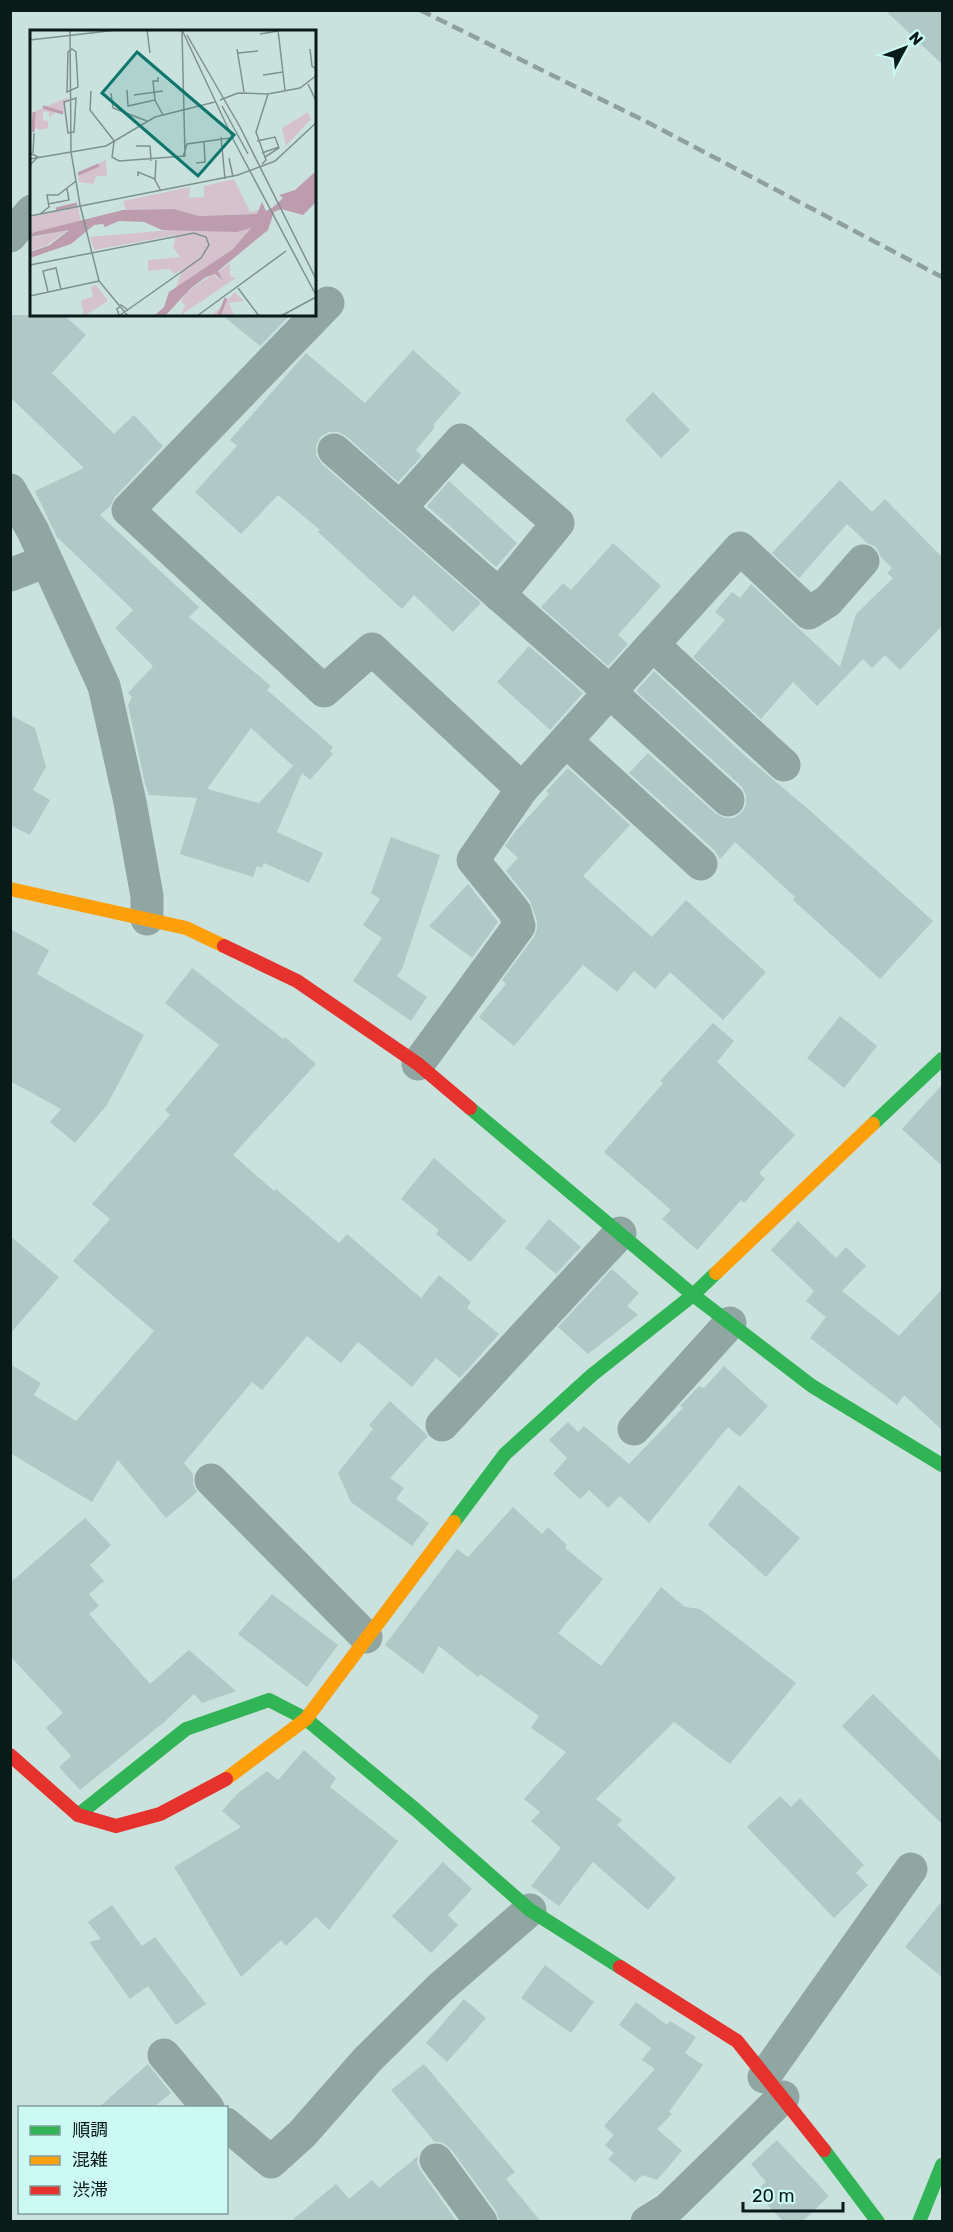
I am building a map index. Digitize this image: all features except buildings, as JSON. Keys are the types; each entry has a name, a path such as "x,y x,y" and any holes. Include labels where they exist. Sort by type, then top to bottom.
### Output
{"main road":[{"path":"10,889 186,928 297,981 418,1064 693,1295 812,1386 942,1465"},
{"path":"10,1755 78,1815 116,1826 160,1814 217,1785 306,1719 505,1454 591,1376 693,1295 942,1059"},
{"path":"78,1815 186,1729 269,1700 306,1719 416,1810 530,1910 737,2041 878,2222"},
{"path":"919,2222 942,2165"}],"street":[{"path":"10,236 30,213"},
{"path":"316,315 328,303"},
{"path":"315,316 128,510 324,691 372,649 522,789"},
{"path":"400,508 460,440 558,523 499,595"},
{"path":"334,450 610,692 728,800"},
{"path":"10,490 33,531 104,686 130,802 147,896 147,919"},
{"path":"418,1064 519,926 515,912 473,860 522,789 740,548 809,613 828,601 863,561"},
{"path":"10,575 46,561"},
{"path":"653,645 784,765"},
{"path":"566,741 701,864"},
{"path":"442,1425 620,1233"},
{"path":"634,1429 730,1323"},
{"path":"211,1480 366,1637"},
{"path":"646,2222 668,2209 773,2087 911,1869"},
{"path":"228,2126 271,2162 302,2134 368,2058 441,1987 530,1910"},
{"path":"164,2055 206,2106"},
{"path":"435,2160 481,2222"}],"railway":[{"path":"420,10 647,122 942,277"}],"traffic: fast":[{"path":"873,1124 942,1059"},
{"path":"470,1108 693,1295 812,1386 942,1465"},
{"path":"454,1522 505,1454 592,1375 693,1295 716,1273"},
{"path":"78,1815 186,1729 269,1700 306,1719 416,1810 530,1910 620,1967"},
{"path":"824,2150 878,2222"},
{"path":"919,2222 942,2165"}],"traffic: slow":[{"path":"10,889 186,928 224,946"},
{"path":"716,1273 873,1124"},
{"path":"226,1779 306,1719 454,1522"}],"traffic: jam":[{"path":"224,946 297,981 418,1064 470,1108"},
{"path":"10,1755 78,1815 116,1826 160,1814 226,1779"},
{"path":"620,1967 737,2041 824,2150"}]}
